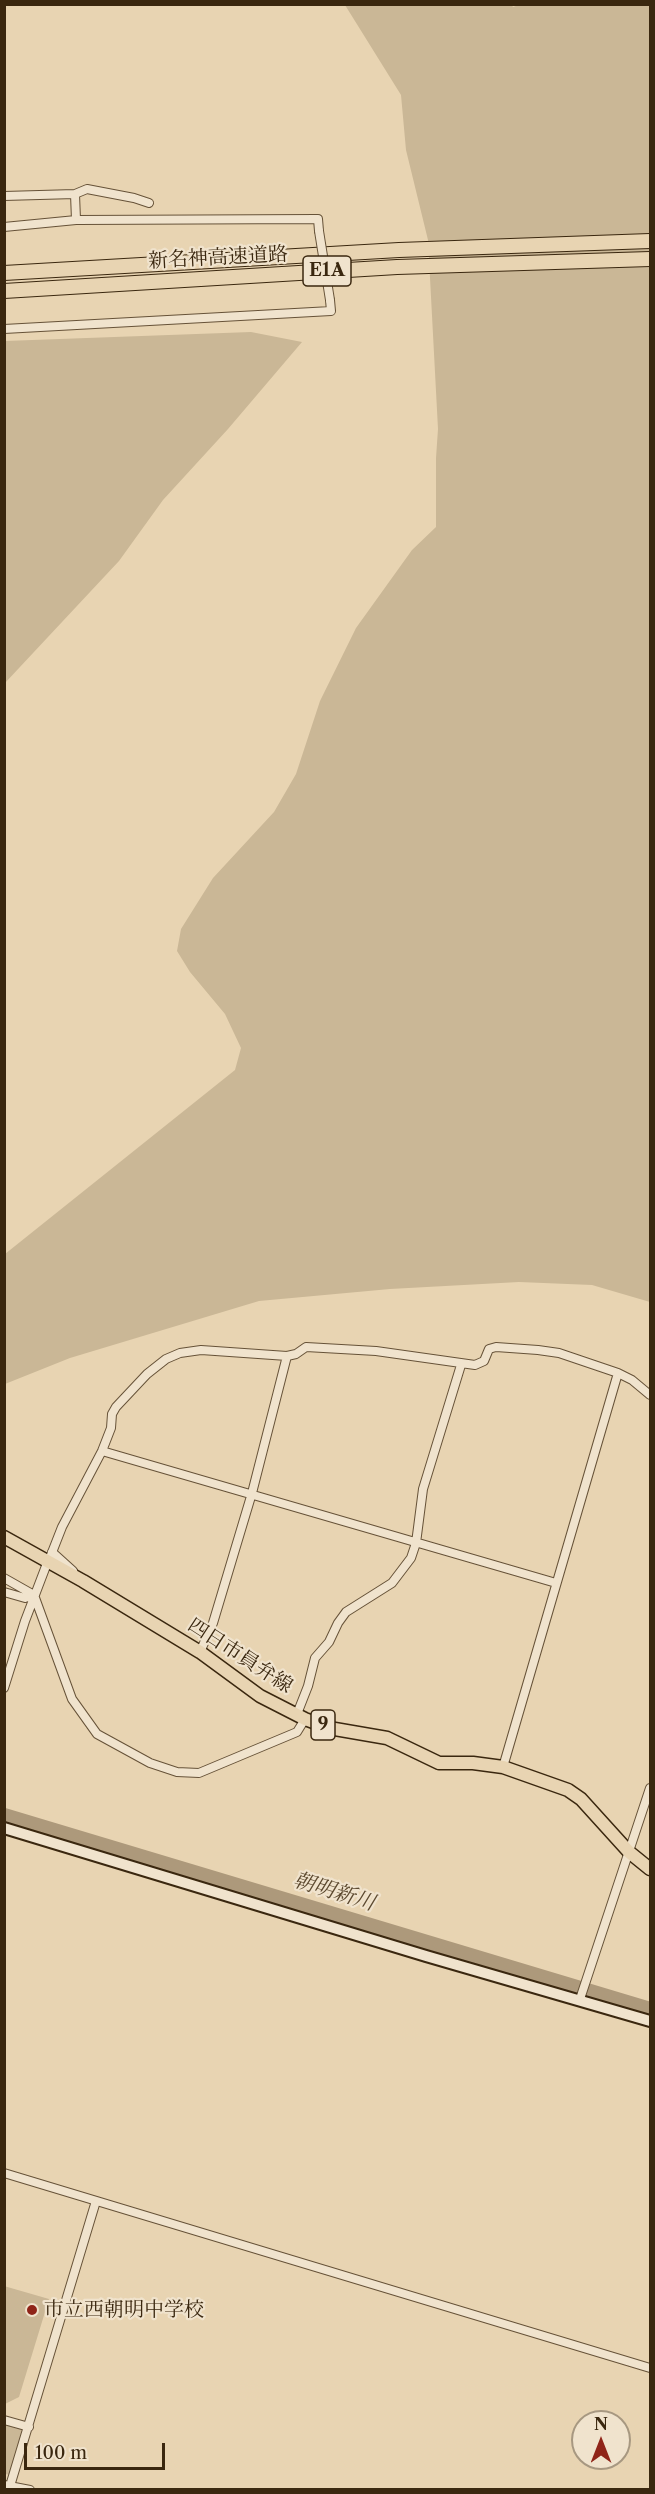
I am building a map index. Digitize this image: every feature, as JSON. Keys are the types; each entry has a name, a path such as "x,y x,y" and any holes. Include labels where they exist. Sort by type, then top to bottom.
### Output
{"highway":[{"name":"新名神高速道路","path":"4,273 399,250 651,241"},
{"name":"新名神高速道路","path":"4,291 397,267 651,259"}],"main road":[{"name":"四日市員弁線","path":"4,1537 83,1581 200,1652 260,1696 301,1716 329,1728 387,1738 439,1763 473,1763 503,1767 568,1790 581,1799 629,1852 651,1869"}],"street":[{"path":"4,196 75,194 87,189 149,203"},
{"path":"75,194 76,220"},
{"path":"4,227 76,220 318,219 331,311 4,329"},
{"path":"83,1581 51,1554 62,1527 102,1451 111,1428 112,1414 147,1374 166,1359 180,1353 201,1350 287,1356 296,1354 306,1347 376,1351 461,1365 476,1365 484,1361 489,1349 496,1347 559,1353 618,1373 632,1380 651,1395"},
{"path":"200,1652 213,1623 252,1493 287,1356"},
{"path":"4,1578 34,1595 72,1699 97,1734 150,1763 177,1772 199,1773 297,1732 315,1658 329,1642 346,1612 397,1578 411,1558 416,1543 423,1489 461,1365"},
{"path":"503,1767 618,1373"},
{"path":"102,1451 556,1582"},
{"path":"4,1688 34,1595 46,1566"},
{"path":"4,1592 25,1598 34,1595"},
{"path":"581,1997 651,1788"},
{"path":"4,1828 426,1956 581,1997 651,2021"},
{"path":"4,2173 651,2368"},
{"path":"30,2490 7,2487 29,2427 96,2201"},
{"path":"4,2420 29,2427"}],"shaded area":[{"path":"511,4 513,7 522,4 650,5 650,1302 592,1285 519,1282 390,1289 259,1301 70,1358 5,1384 5,1254 235,1070 241,1048 225,1014 190,972 177,951 181,929 213,878 274,812 296,774 320,701 356,628 412,550 436,527 438,429 428,240 406,150 401,95 345,5"},
{"path":"251,332 302,342 228,429 163,500 119,561 5,683 5,341"},
{"path":"4,2286 49,2299 19,2397 5,2404"},
{"path":"4,2424 25,2430 11,2475 5,2474"}],"waterway":[{"name":"朝明新川","path":"4,1816 650,2010"}],"place":[{"name":"市立西朝明中学校","path":"32,2310"}]}
